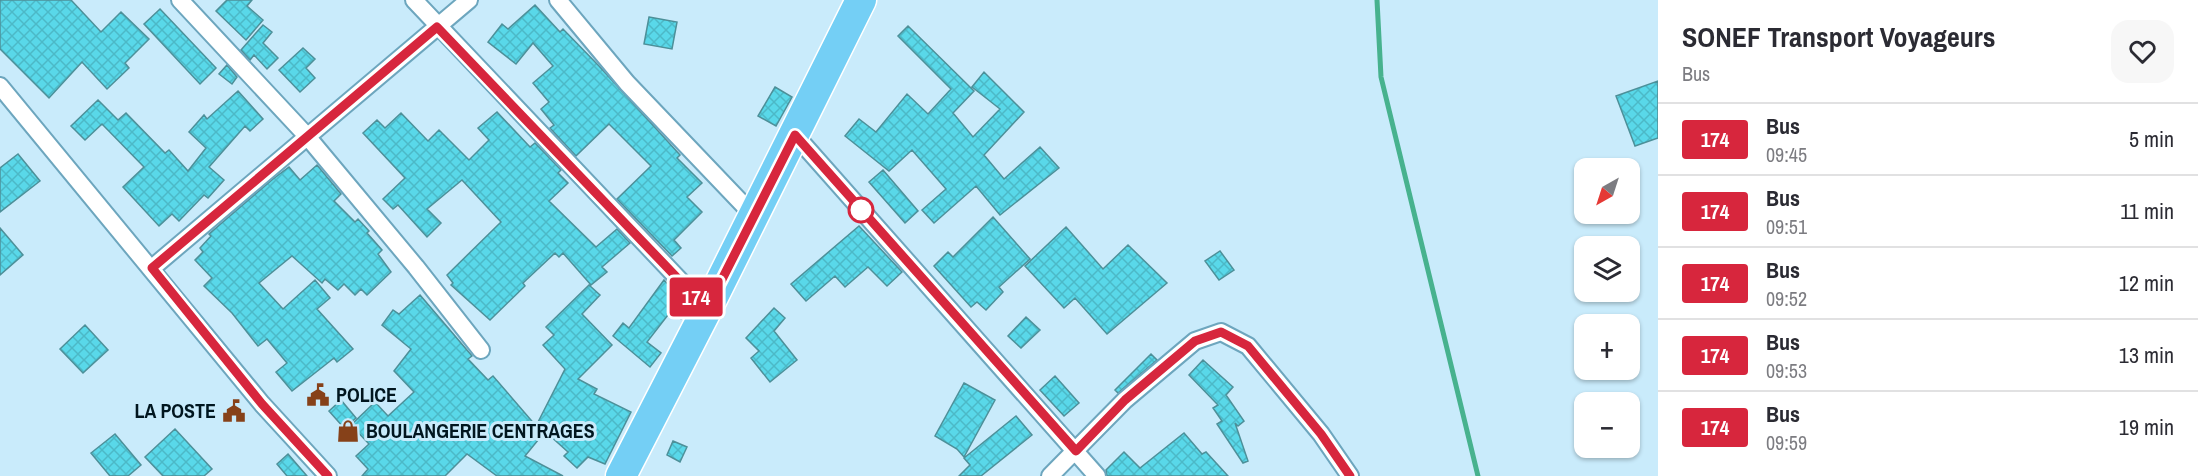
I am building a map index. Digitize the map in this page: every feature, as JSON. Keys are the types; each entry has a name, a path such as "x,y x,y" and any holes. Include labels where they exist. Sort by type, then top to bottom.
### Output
{"highway":[{"path":"621,476 795,135 861,0"}],"street":[{"path":"180,0 306,135 416,267 481,350"},
{"path":"414,0 437,27 707,309"},
{"path":"152,268 306,135 469,0"},
{"path":"558,0 627,83 753,216"},
{"path":"0,86 262,404 328,476"},
{"path":"795,135 1097,476"},
{"path":"1050,476 1125,400 1195,341 1221,332 1248,346 1321,434 1350,476"}],"building":[{"path":"0,0 71,0 101,32 121,12 149,39 125,63 129,68 107,89 82,62 49,98 0,49"},
{"path":"227,0 252,0 247,6 263,20 246,40 216,11"},
{"path":"535,5 560,32 563,29 599,66 680,155 677,158 702,183 687,197 702,212 674,240 681,248 672,256 617,199 651,166 609,124 576,156 550,128 554,125 541,109 549,102 533,83 553,66 533,43 516,64 488,42 502,24 508,29"},
{"path":"160,9 216,68 200,84 144,24"},
{"path":"649,17 677,22 672,49 644,44"},
{"path":"263,25 272,32 263,43 278,58 267,69 254,55 250,60 241,50"},
{"path":"908,26 974,91 953,113 973,137 1000,109 972,87 984,72 1024,112 984,155 1004,179 1040,147 1059,168 1000,215 976,186 934,223 922,210 946,189 912,150 889,171 845,136 859,119 876,132 907,94 928,114 951,89 898,36"},
{"path":"303,48 315,59 306,68 315,78 300,92 279,70"},
{"path":"227,65 237,77 232,84 219,74"},
{"path":"1658,81 1658,138 1635,146 1616,96"},
{"path":"775,87 792,97 776,126 758,116"},
{"path":"238,91 263,119 250,131 245,126 209,167 224,180 208,198 204,195 179,221 172,214 159,226 123,187 144,167 102,124 85,140 71,126 98,100 118,120 126,113 165,153 169,150 188,171 206,148 189,132 204,115 207,119"},
{"path":"497,112 530,147 535,143 561,170 558,173 568,183 549,201 596,247 617,229 630,243 602,267 607,272 591,285 563,253 559,257 555,253 523,283 525,286 490,320 451,285 453,283 447,275 501,222 462,180 427,209 441,223 427,237 398,205 393,209 383,199 405,178 363,133 377,120 385,128 401,113 428,141 439,130 469,160 489,140 478,128"},
{"path":"18,154 40,181 0,212 0,168"},
{"path":"317,165 341,194 334,201 355,222 358,219 369,231 367,233 382,250 378,254 391,272 367,295 361,289 355,295 344,284 338,290 325,279 322,283 292,256 259,283 283,309 315,280 330,298 317,309 353,349 337,362 334,358 292,391 276,372 287,363 267,339 258,346 232,313 204,286 212,278 195,260 203,252 200,248 211,236 209,234 273,179 289,167 300,180"},
{"path":"883,170 918,211 905,223 869,182"},
{"path":"993,217 1030,259 999,287 1003,292 986,310 977,302 971,307 934,266 948,252 953,257"},
{"path":"859,226 902,272 887,286 868,267 845,287 835,276 806,301 791,284"},
{"path":"1066,227 1103,269 1128,245 1167,283 1107,334 1075,298 1064,308 1025,266"},
{"path":"0,228 23,255 0,275"},
{"path":"1220,251 1234,270 1219,280 1205,261"},
{"path":"664,280 689,306 681,319 671,311 647,342 661,353 650,367 613,336 623,323 629,328"},
{"path":"589,285 600,295 582,314 612,345 578,379 597,389 594,394 631,412 605,464 588,457 577,468 564,456 568,452 537,424 565,369 543,345 554,335 546,327"},
{"path":"420,295 472,356 468,359 488,380 493,376 543,434 525,456 563,476 497,476 467,454 445,476 362,476 368,469 356,456 369,444 351,425 375,402 388,416 414,392 394,371 411,349 382,325 393,310 399,314"},
{"path":"774,308 785,318 774,331 797,360 770,382 751,358 759,351 746,338"},
{"path":"1026,317 1040,330 1021,348 1008,336"},
{"path":"85,325 108,350 83,373 60,349"},
{"path":"1151,354 1157,360 1118,393 1115,390"},
{"path":"1203,360 1233,387 1226,395 1244,421 1238,426 1235,423 1248,461 1243,463 1217,424 1222,421 1213,408 1218,405 1189,375"},
{"path":"1055,376 1079,403 1064,416 1040,390"},
{"path":"964,383 995,400 964,457 957,449 935,436"},
{"path":"341,400 356,418 344,428 329,411"},
{"path":"1016,416 1032,435 981,476 959,476 970,465 964,458"},
{"path":"175,429 212,469 204,476 163,476 145,457"},
{"path":"1184,433 1202,454 1206,452 1228,476 1107,476 1106,470 1124,452 1140,468"},
{"path":"115,434 141,465 128,476 110,476 91,453"},
{"path":"673,441 687,447 680,462 667,455"},
{"path":"288,454 307,476 287,476 277,464"}],"waterway":[{"path":"1377,0 1381,77 1478,476"}],"bus line":[{"name":"174","path":"328,476 262,404 152,268 306,135 437,27 707,309 795,135 1076,451 1125,400 1195,341 1221,332 1248,346 1321,434 1350,476"}],"place":[{"name":"POLICE","path":"318,395"},
{"name":"LA POSTE","path":"234,411"},
{"name":"BOULANGERIE CENTRAGES","path":"348,431"}]}
